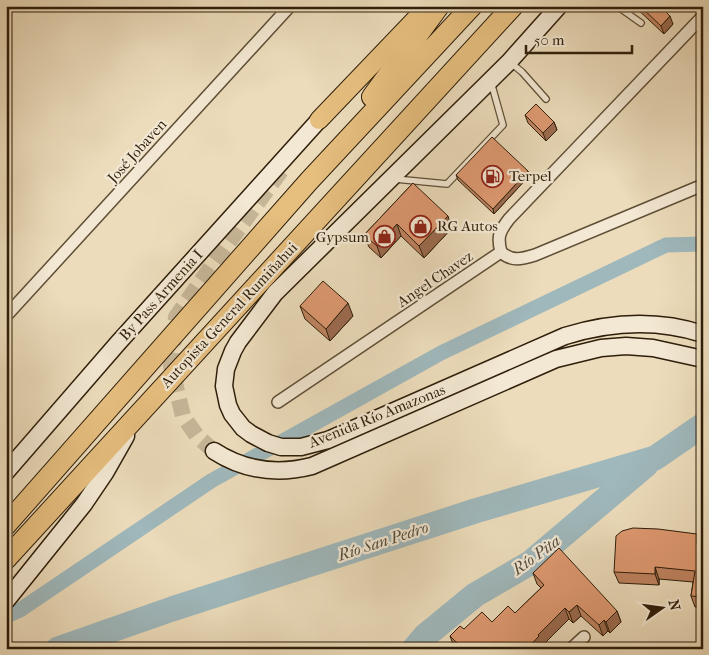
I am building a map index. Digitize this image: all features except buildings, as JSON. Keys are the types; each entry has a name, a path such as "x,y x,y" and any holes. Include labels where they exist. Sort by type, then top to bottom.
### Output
{"highway":[{"path":"309,181 439,6"},
{"name":"Autopista General Rumiñahui","path":"6,525 309,181 472,6"},
{"name":"Autopista General Rumiñahui","path":"6,559 513,6"}],"main road":[{"path":"308,134 319,120 428,6"},
{"name":"Avenida Río Amazonas","path":"559,6 509,62 275,293 238,342 229,360 224,386 228,406 243,428 258,438 281,447 301,447 328,440 565,336 587,329 609,325 653,324 703,334"},
{"name":"By Pass Armenia I","path":"6,472 118,343 319,120"},
{"name":"Avenida Río Amazonas","path":"214,451 234,462 252,468 281,472 312,466 556,359 601,348 626,346 653,348 701,358"},
{"path":"6,601 84,504 105,473 140,412"}],"street":[{"name":"José Jobaven","path":"6,316 290,6"},
{"path":"703,16 513,215 500,234 498,241 501,252 505,256 516,260 534,255 703,185"},
{"name":"Angel Chavez","path":"278,402 501,252"},
{"path":"571,649 584,637"}],"lane":[{"path":"617,6 641,23"},
{"path":"509,62 522,72 546,99"},
{"path":"390,178 447,184 502,125 490,80"}],"waterway":[{"path":"6,616 20,610 211,481 441,353 666,245 703,244"},
{"name":"Río San Pedro","path":"58,649 172,609 475,511 655,458 703,425"},
{"name":"Río Pita","path":"414,649 425,636 475,595 530,563 646,465"}],"tunnel":[{"path":"214,451 197,436 183,416 171,366 176,317 283,168"}],"place":[{"name":"Terpel","path":"493,176"},
{"name":"RG Autos","path":"421,226"},
{"name":"Gypsum","path":"385,237"}]}
